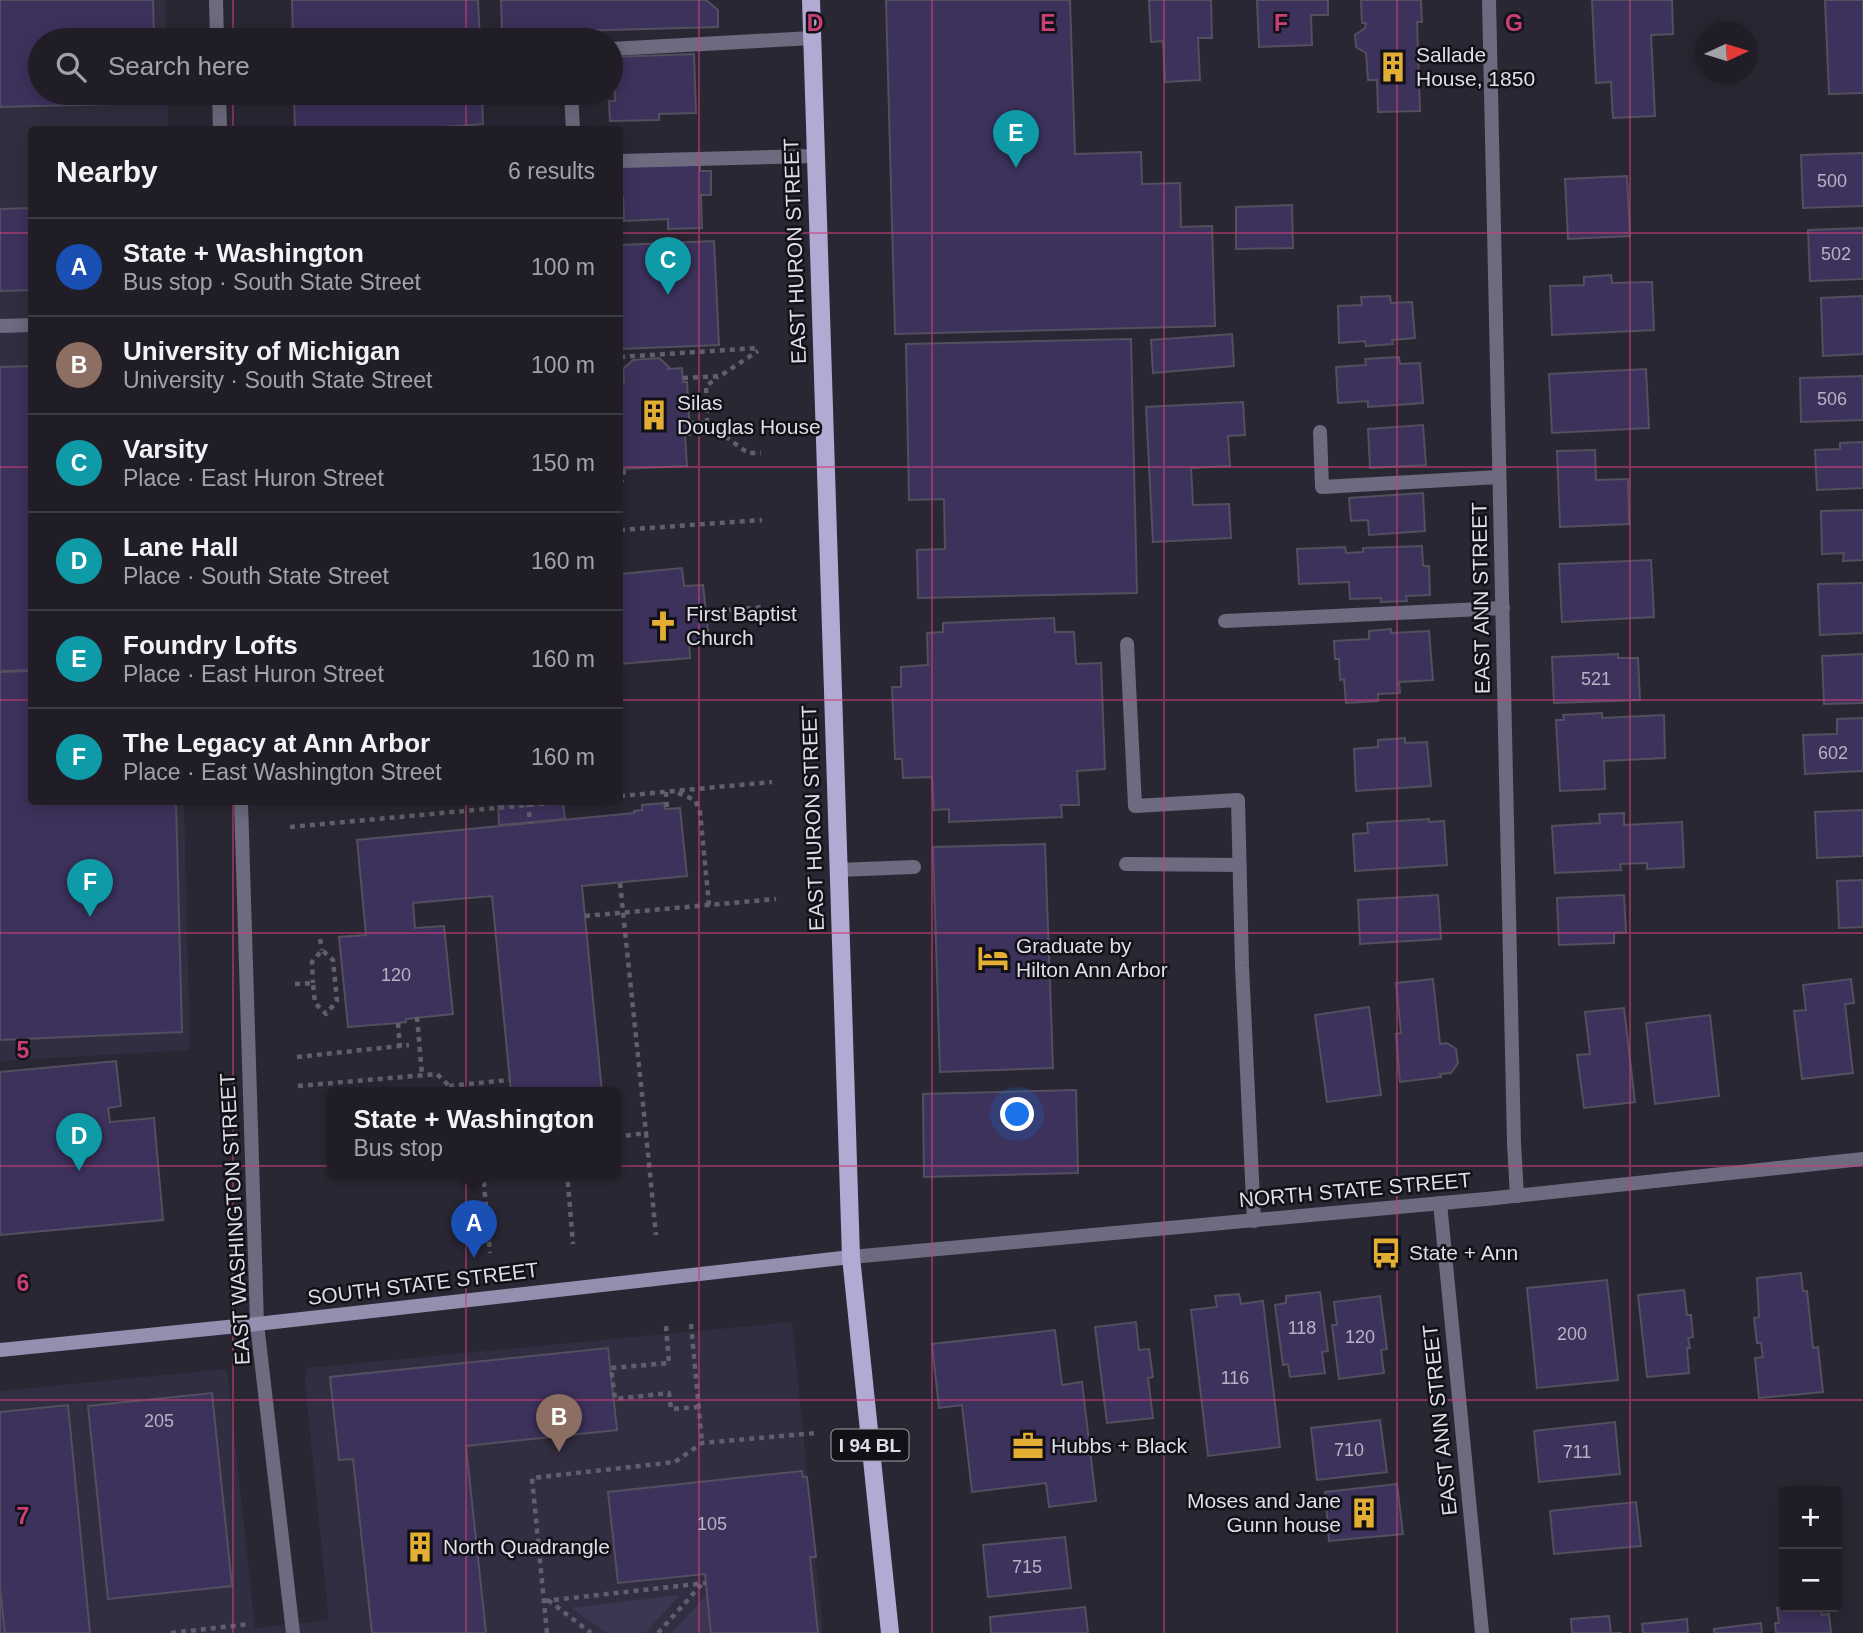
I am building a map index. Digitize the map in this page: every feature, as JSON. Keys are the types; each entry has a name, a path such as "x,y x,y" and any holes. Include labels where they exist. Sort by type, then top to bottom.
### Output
{"main road":[{"name":"EAST HURON STREET","path":"811,0 851,1257 890,1633"},
{"name":"SOUTH STATE STREET","path":"0,1350 851,1257"}],"street":[{"path":"216,0 217,28"},
{"name":"EAST ANN STREET","path":"1489,0 1517,1196"},
{"path":"623,48 812,38"},
{"path":"219,105 220,126"},
{"path":"572,105 573,126"},
{"path":"623,161 815,156"},
{"path":"0,326 28,325"},
{"path":"1321,432 1322,487 1499,477"},
{"path":"1225,621 1503,608"},
{"path":"1127,644 1135,806 1238,800 1254,1221"},
{"name":"EAST WASHINGTON STREET","path":"241,805 257,1324 293,1633"},
{"path":"1126,864 1240,865"},
{"path":"838,870 914,867"},
{"name":"NORTH STATE STREET","path":"851,1257 1517,1196 1863,1159"},
{"name":"EAST ANN STREET","path":"1440,1203 1482,1633"}],"path":[{"path":"623,357 758,350 706,386 707,423"},
{"path":"683,378 720,376"},
{"path":"690,423 707,423 748,453 761,453"},
{"path":"623,478 624,469"},
{"path":"623,530 762,520"},
{"path":"706,612 764,607"},
{"path":"623,796 772,782"},
{"path":"667,809 669,792"},
{"path":"669,792 688,796 698,806 709,905"},
{"path":"290,827 508,805"},
{"path":"528,805 530,823"},
{"path":"620,883 656,1235"},
{"path":"585,916 776,899"},
{"path":"320,939 322,950 333,960 337,1002 326,1014 315,1003 313,983 312,962 322,950"},
{"path":"295,984 313,983"},
{"path":"417,1017 422,1075"},
{"path":"398,1023 400,1046"},
{"path":"297,1057 408,1045"},
{"path":"298,1086 437,1074 448,1087"},
{"path":"463,1087 510,1080"},
{"path":"621,1136 646,1133"},
{"path":"484,1178 490,1253"},
{"path":"568,1178 573,1244"},
{"path":"691,1324 702,1443"},
{"path":"666,1326 669,1363 611,1368 615,1399 669,1393 671,1409 699,1407"},
{"path":"547,1633 546,1600 532,1478 675,1462 702,1443 816,1433"},
{"path":"546,1600 704,1584 658,1633"},
{"path":"546,1600 591,1633"},
{"path":"171,1633 250,1624"}],"shaded area":[{"path":"0,0 165,0 166,28 28,28 28,105 168,105 168,126 28,126 28,805 184,805 190,1050 0,1061"},
{"path":"792,1322 823,1633 0,1633 0,1391 227,1369 255,1628 329,1620 305,1382 307,1368"},
{"path":"710,1591 714,1633 672,1633"},
{"path":"680,1595 645,1633 607,1633 572,1608"}],"building":[{"path":"0,0 153,0 154,28 28,28 28,105 78,105 0,107"},
{"path":"292,0 478,0 479,28 293,28"},
{"path":"501,0 706,0 718,10 718,27 623,30 502,28"},
{"path":"886,0 1070,0 1075,154 1141,152 1142,184 1180,183 1181,227 1212,226 1215,326 895,334"},
{"path":"1149,0 1211,0 1212,38 1198,38 1200,80 1165,82 1163,41 1151,42"},
{"path":"1257,0 1328,0 1328,15 1311,15 1312,45 1259,47"},
{"name":"Sallade House, 1850","path":"1361,0 1421,0 1422,22 1417,22 1420,111 1378,112 1377,80 1368,80 1366,53 1356,47 1355,35 1365,28 1366,23 1362,23"},
{"path":"1592,0 1672,0 1673,34 1651,35 1655,116 1613,118 1611,82 1596,83"},
{"path":"1825,0 1863,0 1863,93 1829,94"},
{"path":"694,54 696,113 659,114 659,120 610,121 609,105 623,105 623,57"},
{"path":"294,105 482,105 483,124 295,126"},
{"path":"1863,153 1863,206 1803,208 1801,155"},
{"path":"700,163 700,171 711,171 711,195 701,195 702,228 668,229 668,219 624,221 623,167"},
{"path":"1627,176 1630,236 1568,239 1565,179"},
{"path":"1292,205 1293,248 1236,249 1236,207"},
{"path":"28,208 28,290 0,291 0,209"},
{"path":"1863,228 1863,279 1810,281 1808,230"},
{"path":"714,241 719,345 623,349 623,245"},
{"path":"1611,275 1612,283 1652,282 1654,330 1552,335 1550,286 1584,285 1584,277"},
{"path":"1390,296 1391,303 1412,302 1415,338 1392,340 1393,344 1366,346 1365,341 1339,343 1338,306 1362,305 1361,297"},
{"path":"1863,296 1863,354 1823,356 1821,298"},
{"path":"1232,334 1234,366 1153,373 1151,340"},
{"path":"1131,339 1137,593 918,598 917,550 945,549 944,499 909,500 906,344"},
{"path":"1399,357 1400,364 1420,363 1423,403 1368,407 1368,401 1338,403 1336,367 1366,365 1365,359"},
{"name":"Silas Douglas House","path":"659,358 668,369 682,368 683,382 687,382 690,435 685,435 687,466 623,469 623,369 633,360"},
{"path":"28,366 28,670 0,671 0,367"},
{"path":"1646,369 1649,428 1552,433 1549,374"},
{"path":"1863,376 1863,420 1801,422 1800,378"},
{"path":"1243,402 1245,435 1228,436 1230,466 1191,468 1193,505 1229,504 1231,538 1153,542 1146,407"},
{"path":"1423,425 1426,465 1370,468 1368,429"},
{"path":"1863,442 1863,488 1817,490 1815,450 1840,449 1840,443"},
{"path":"1595,450 1596,480 1628,479 1629,524 1560,527 1557,451"},
{"path":"1423,493 1425,531 1369,535 1368,520 1351,521 1349,498"},
{"path":"1863,510 1863,560 1843,561 1844,553 1822,554 1821,511"},
{"path":"1422,546 1423,566 1429,566 1430,595 1406,596 1407,601 1381,602 1381,598 1350,599 1349,582 1299,584 1297,549 1345,547 1346,553 1363,552 1363,548"},
{"path":"1651,560 1654,617 1562,622 1559,564"},
{"name":"First Baptist Church","path":"682,568 684,586 703,585 709,640 689,642 690,658 623,664 623,574"},
{"path":"1863,583 1863,633 1820,635 1818,584"},
{"path":"1054,618 1055,632 1074,632 1076,664 1101,663 1105,769 1077,771 1079,805 1061,805 1062,817 949,822 949,809 934,810 932,777 903,778 902,759 895,759 892,687 901,687 901,667 928,665 927,633 943,632 943,623"},
{"path":"1391,629 1391,633 1429,631 1433,680 1399,682 1400,693 1378,694 1378,701 1346,703 1344,679 1340,680 1339,659 1335,659 1334,641 1369,639 1369,631"},
{"path":"1618,654 1618,658 1638,658 1640,700 1554,703 1552,657"},
{"path":"1863,654 1863,703 1824,704 1822,656"},
{"path":"28,671 28,805 176,805 182,1032 0,1040 0,672"},
{"path":"1602,713 1602,718 1664,715 1665,758 1604,761 1605,789 1560,791 1556,720 1564,720 1563,715"},
{"path":"1863,718 1863,771 1805,774 1803,735 1837,734 1837,719"},
{"path":"1405,738 1405,743 1427,742 1431,786 1356,791 1354,749 1378,747 1378,740"},
{"path":"664,803 665,809 680,808 687,876 582,886 602,1087 511,1087 492,896 413,903 415,928 444,926 453,1014 406,1019 406,1022 398,1023 348,1027 339,937 366,935 357,840 634,813 642,810 642,805"},
{"path":"498,805 563,805 565,819 499,825"},
{"path":"1863,810 1863,856 1817,858 1815,812"},
{"path":"1624,813 1624,825 1682,822 1684,867 1647,869 1647,863 1620,864 1621,870 1555,873 1552,826 1600,823 1599,814"},
{"path":"1429,819 1429,822 1444,821 1447,865 1355,871 1353,834 1368,833 1367,823"},
{"name":"Graduate by Hilton Ann Arbor","path":"1045,844 1053,1068 940,1072 933,847"},
{"path":"1863,880 1863,927 1839,928 1837,881"},
{"path":"1438,895 1441,939 1360,944 1358,900"},
{"path":"1624,895 1626,932 1614,933 1614,943 1559,945 1557,898"},
{"path":"1433,979 1440,1044 1447,1043 1456,1049 1458,1063 1451,1073 1440,1074 1441,1077 1400,1082 1396,1034 1401,1033 1396,983"},
{"path":"1851,979 1854,1003 1845,1004 1853,1073 1802,1079 1794,1011 1806,1010 1803,985"},
{"path":"1369,1007 1381,1095 1327,1102 1315,1015"},
{"path":"1624,1008 1635,1102 1584,1108 1577,1055 1590,1054 1585,1012"},
{"path":"1710,1015 1719,1096 1655,1104 1646,1023"},
{"path":"116,1061 121,1106 108,1108 110,1122 154,1118 163,1220 0,1235 0,1072"},
{"path":"1076,1090 1078,1173 924,1177 923,1094"},
{"path":"1801,1273 1803,1291 1807,1291 1813,1348 1818,1347 1823,1392 1759,1398 1755,1358 1763,1357 1761,1343 1757,1343 1754,1318 1759,1317 1757,1278"},
{"path":"1607,1280 1618,1380 1537,1388 1527,1288"},
{"path":"1684,1290 1687,1315 1691,1315 1693,1337 1688,1338 1689,1373 1647,1377 1638,1295"},
{"path":"1320,1292 1328,1351 1322,1352 1325,1373 1290,1377 1288,1364 1283,1365 1275,1305 1286,1303 1286,1296"},
{"path":"1239,1294 1241,1304 1263,1301 1280,1447 1208,1456 1191,1310 1217,1307 1215,1296"},
{"path":"1380,1296 1387,1349 1381,1350 1384,1373 1339,1379 1332,1325 1337,1325 1334,1302"},
{"path":"1136,1322 1139,1350 1149,1349 1153,1377 1148,1378 1153,1418 1107,1423 1095,1327"},
{"name":"Hubbs + Black","path":"1055,1330 1062,1385 1082,1382 1096,1501 1049,1507 1046,1483 972,1492 962,1405 939,1408 932,1344"},
{"name":"North Quadrangle","path":"608,1348 617,1430 466,1446 486,1633 372,1633 353,1459 339,1460 330,1377"},
{"path":"212,1393 232,1586 108,1599 88,1406"},
{"path":"68,1405 90,1633 5,1633 0,1587 0,1412"},
{"path":"1380,1420 1387,1472 1317,1480 1311,1428"},
{"path":"1615,1422 1620,1474 1539,1482 1534,1431"},
{"name":"North Quadrangle","path":"802,1471 803,1477 807,1477 816,1557 810,1557 818,1633 711,1633 705,1574 618,1583 608,1492"},
{"name":"Moses and Jane Gunn house","path":"1397,1484 1403,1534 1329,1541 1325,1492"},
{"path":"1636,1502 1641,1546 1554,1554 1550,1511"},
{"path":"1065,1537 1071,1588 988,1597 983,1545"},
{"path":"0,1587 5,1633 0,1633"},
{"path":"1085,1607 1088,1633 991,1633 990,1617"},
{"path":"1777,1608 1779,1612 1829,1614 1831,1633 1776,1633 1775,1623 1779,1623"},
{"path":"1609,1616 1611,1633 1572,1633 1571,1619"},
{"path":"1687,1619 1688,1633 1643,1633 1642,1624"},
{"path":"1761,1623 1762,1633 1714,1633 1714,1629"}],"place":[{"name":"Sallade House, 1850","path":"1393,67"},
{"name":"Foundry Lofts","path":"1016,168"},
{"name":"Varsity","path":"668,295"},
{"name":"Silas Douglas House","path":"654,415"},
{"name":"First Baptist Church","path":"663,626"},
{"name":"The Legacy at Ann Arbor","path":"90,917"},
{"name":"Graduate by Hilton Ann Arbor","path":"993,958"},
{"name":"Lane Hall","path":"79,1171"},
{"name":"State + Ann","path":"1386,1253"},
{"name":"State + Washington","path":"474,1258"},
{"name":"Hubbs + Black","path":"1028,1446"},
{"name":"University of Michigan","path":"559,1452"},
{"name":"Moses and Jane Gunn house","path":"1364,1513"},
{"name":"North Quadrangle","path":"420,1547"}]}
